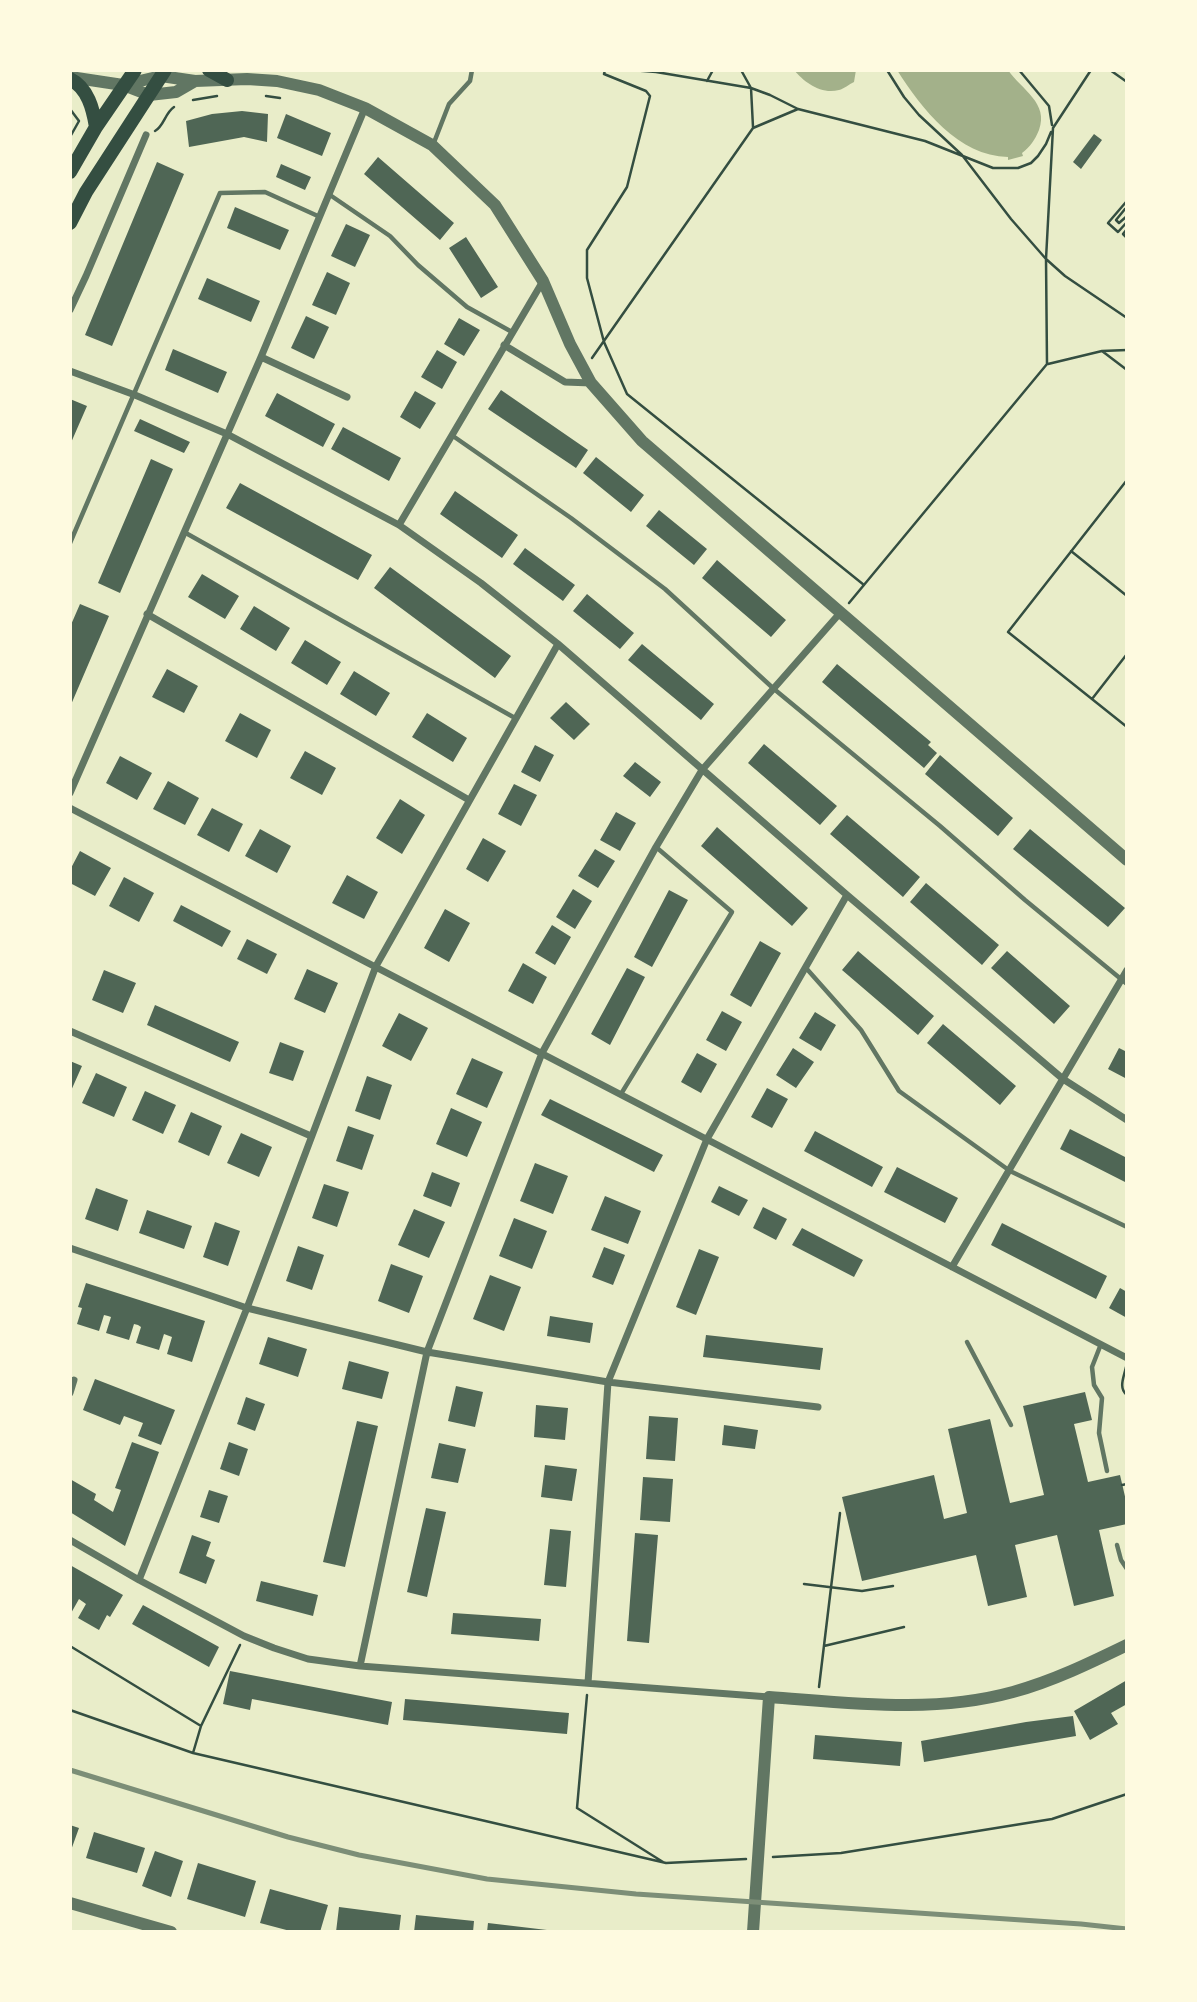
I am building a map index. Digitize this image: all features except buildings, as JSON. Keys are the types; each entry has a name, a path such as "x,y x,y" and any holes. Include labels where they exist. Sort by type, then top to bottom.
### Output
{"main road":[{"path":"70,172 96,127 135,70"},
{"path":"209,70 227,80"},
{"path":"70,223 86,192 163,73"},
{"path":"70,78 84,90 90,101 96,127"}],"street":[{"path":"123,85 163,73 195,81 288,83 319,90 365,108 432,145 495,205 543,281 591,383 642,441 1127,859"},
{"path":"70,78 123,85 149,95 176,92 195,81"},
{"path":"70,793 228,434 365,108"},
{"path":"70,310 146,135"},
{"path":"399,525 543,281"},
{"path":"504,345 565,382 591,383"},
{"path":"261,357 347,397"},
{"path":"70,370 228,434 399,525 481,583 558,644 1063,1079 1127,1120"},
{"path":"360,1666 427,1352 542,1053 656,847 702,770 840,613"},
{"path":"147,614 468,800"},
{"path":"139,1580 247,1308 376,966 558,644"},
{"path":"70,808 1127,1359"},
{"path":"588,1684 608,1382 707,1139 847,895"},
{"path":"952,1267 1063,1079 1124,982 1127,971"},
{"path":"70,1031 311,1136"},
{"path":"70,1248 247,1308 427,1352 608,1382 818,1407"},
{"path":"70,1392 74,1380"},
{"path":"70,1540 244,1636 308,1659 360,1666 897,1706 949,1704 1012,1692 1070,1673 1127,1645"},
{"path":"753,1932 769,1697"},
{"path":"70,1903 171,1932"}],"lane":[{"path":"432,145 449,104 470,81 472,70"},
{"path":"70,542 220,193 265,192 321,218"},
{"path":"330,195 390,236 418,265 467,307 512,332"},
{"path":"452,435 571,518 665,589 774,689 1124,982"},
{"path":"184,532 515,718"},
{"path":"621,1094 732,912 656,847"},
{"path":"806,968 861,1030 899,1091 1010,1171 1127,1227"},
{"path":"967,1342 1011,1424"},
{"path":"1101,1344 1092,1367 1094,1385 1102,1398 1099,1433 1107,1471"},
{"path":"1117,1545 1127,1569"}],"path":[{"path":"605,70 604,74 646,91 650,96 627,187 587,250 587,278 604,342 628,394 864,585"},
{"path":"631,70 751,88 798,108 925,141 981,165 1006,169 1031,163 1038,156 1091,70"},
{"path":"707,81 713,70"},
{"path":"741,70 751,88 752,128"},
{"path":"887,70 919,115 961,156 1046,259 1065,276 1127,318"},
{"path":"1019,70 1049,106 1053,128 1046,259 1048,364"},
{"path":"1110,70 1127,82"},
{"path":"260,95 282,98"},
{"path":"190,100 223,96"},
{"path":"146,135 159,129 169,110 180,102"},
{"path":"583,370 752,128 798,108"},
{"path":"70,109 79,121 70,137"},
{"path":"1127,202 1108,223 1118,232 1127,222"},
{"path":"1127,211 1125,209 1116,220 1119,223 1127,216"},
{"path":"1127,229 1123,234 1127,238"},
{"path":"840,613 1048,364 1102,351 1127,349"},
{"path":"1102,351 1127,370"},
{"path":"1127,480 1008,632 1127,727"},
{"path":"1071,551 1127,596"},
{"path":"1092,699 1127,654"},
{"path":"1127,1359 1122,1387 1122,1391 1127,1395"},
{"path":"818,1701 840,1513"},
{"path":"804,1584 862,1591 893,1586"},
{"path":"824,1646 904,1627"},
{"path":"192,1753 201,1726 244,1636"},
{"path":"70,1646 201,1726"},
{"path":"588,1684 578,1808 666,1863"},
{"path":"70,1710 192,1753 666,1863 747,1858"},
{"path":"773,1857 841,1853 1052,1819 1127,1794"}],"shaded area":[{"path":"794,70 856,70 854,82 841,89 826,91 803,79"},
{"path":"897,70 1008,70 1037,104 1041,120 1037,134 1022,153 1023,156 1008,160 1008,157 990,155 973,148 943,128 918,100"}],"railway":[{"path":"70,1770 288,1837 359,1855 487,1879 636,1894 1127,1929"}]}
